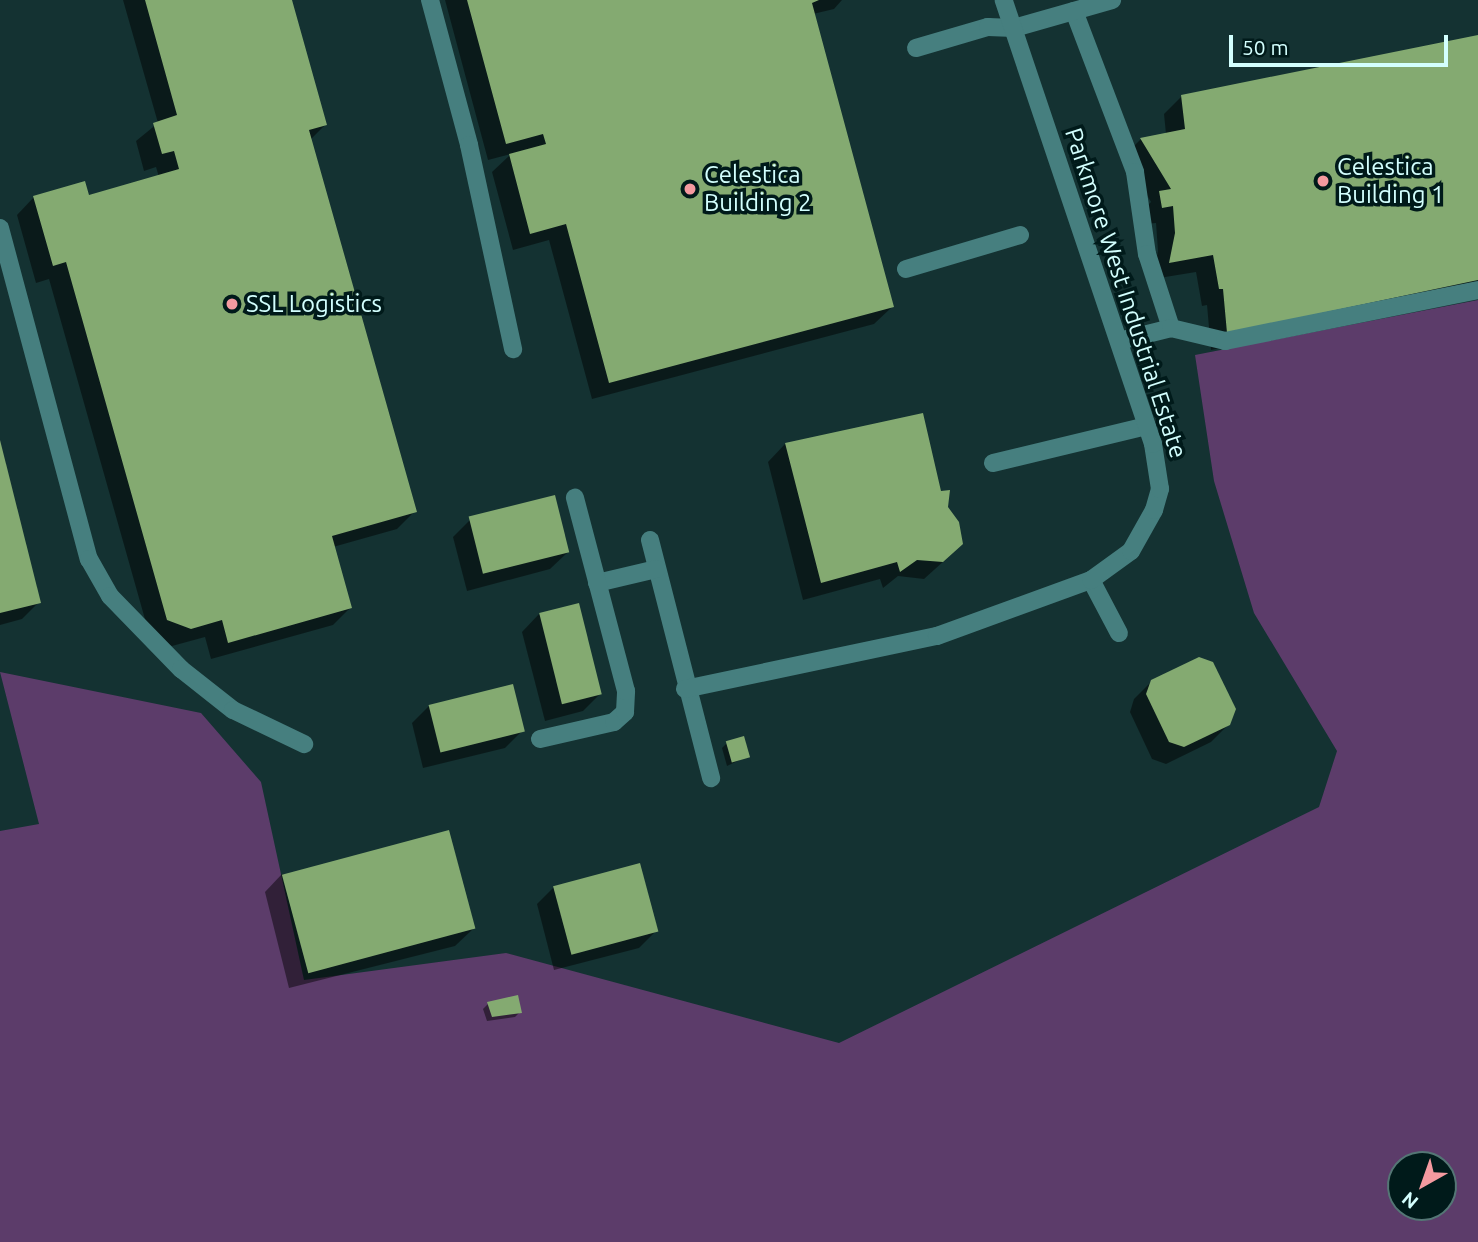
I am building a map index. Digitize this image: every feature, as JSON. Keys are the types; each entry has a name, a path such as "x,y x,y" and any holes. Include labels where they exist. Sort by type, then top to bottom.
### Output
{"street":[{"path":"430,0 469,145 513,349"},
{"name":"Parkmore West Industrial Estate","path":"685,689 937,636 1091,580 1131,551 1154,510 1159,469 1147,426 1004,0"},
{"path":"916,48 988,27 1014,28 1084,5 1112,0"},
{"path":"1084,5 1135,172 1147,254 1171,328"},
{"path":"0,228 85,547 110,596 181,669 233,710 304,744"},
{"path":"906,269 1020,235"},
{"path":"1119,341 1171,328 1225,341 1478,290"},
{"path":"993,463 1147,426"},
{"path":"540,739 614,722 625,712 626,691 575,498"},
{"path":"650,540 685,689 711,778"},
{"path":"597,583 656,569"},
{"path":"1091,580 1119,633"}],"shaded area":[{"path":"1478,300 1478,1242 0,1242 0,831 39,824 0,672 201,713 261,782 304,980 506,953 839,1043 1319,807 1337,751 1254,613 1214,481 1195,355"}],"building":[{"path":"145,0 292,0 327,125 309,130 417,512 332,536 352,608 228,643 222,620 191,629 167,620 66,262 53,266 33,196 85,181 89,195 179,169 174,151 162,154 153,123 177,115"},
{"name":"Celestica Building 2","path":"467,0 819,0 812,3 894,307 609,383 566,224 530,234 509,154 546,144 543,134 506,144"},
{"name":"Celestica Building 1","path":"1478,35 1478,280 1227,333 1223,289 1219,289 1213,255 1169,263 1175,233 1173,206 1162,208 1159,191 1171,189 1140,138 1185,129 1181,95"},
{"path":"923,413 941,491 950,490 948,507 959,522 963,544 943,562 917,560 900,572 897,562 821,583 785,443"},
{"path":"0,440 41,603 0,613"},
{"path":"555,495 569,552 483,574 469,517"},
{"path":"579,603 602,694 562,704 539,613"},
{"path":"1199,657 1213,662 1236,709 1230,725 1184,747 1169,742 1146,694 1151,680"},
{"path":"513,684 525,732 440,753 429,705"},
{"path":"744,736 750,757 732,762 726,741"},
{"path":"449,830 475,929 308,973 282,875"},
{"path":"640,863 658,932 571,955 553,886"},
{"path":"518,995 522,1013 492,1017 487,1002"}],"place":[{"name":"Celestica Building 1","path":"1323,181"},
{"name":"Celestica Building 2","path":"690,189"},
{"name":"SSL Logistics","path":"232,304"}]}
